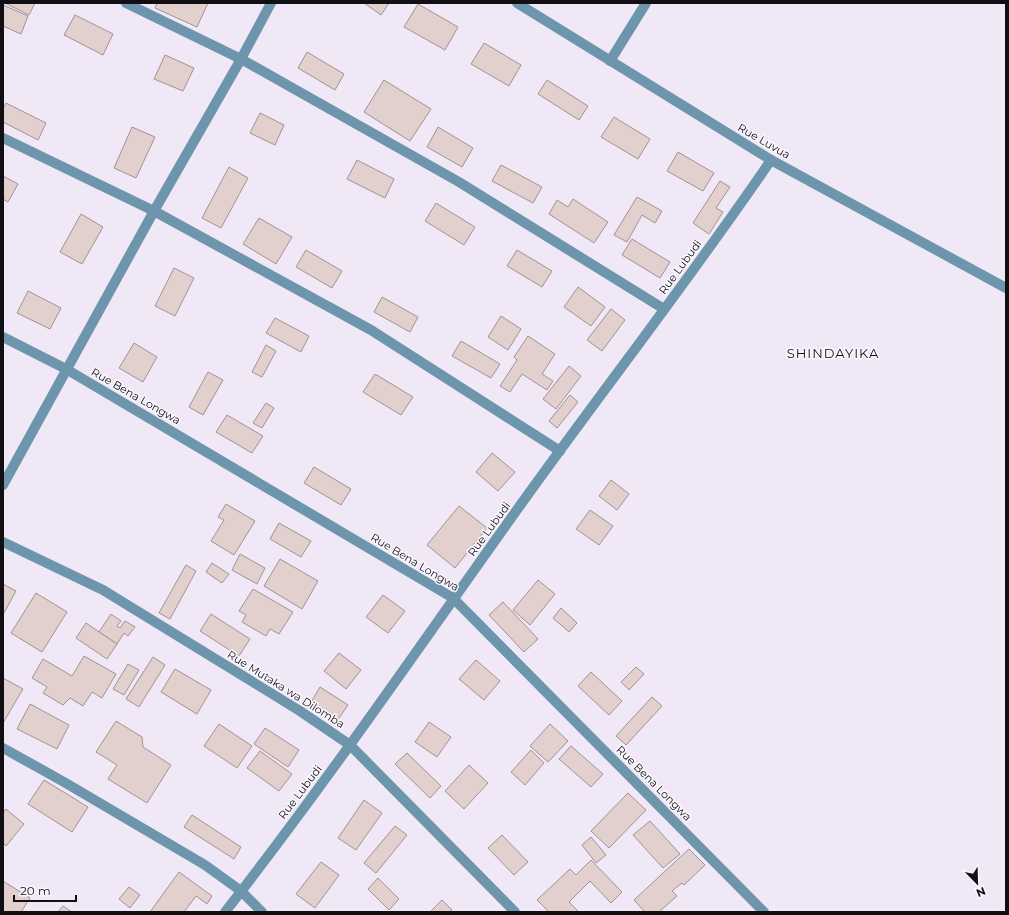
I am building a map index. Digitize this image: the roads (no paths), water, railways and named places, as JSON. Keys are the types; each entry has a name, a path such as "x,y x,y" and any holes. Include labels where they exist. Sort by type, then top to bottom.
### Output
{"street":[{"path":"126,3 241,59 459,182 664,309"},
{"path":"3,485 66,369 271,3"},
{"name":"Rue Luvua","path":"517,3 771,160 1006,288"},
{"path":"610,61 646,3"},
{"path":"3,138 154,211 372,330 560,451"},
{"name":"Rue Lubudi","path":"225,912 350,745 453,598 734,214 771,160"},
{"name":"Rue Bena Longwa","path":"3,337 66,369 453,598 764,912"},
{"name":"Rue Mutaka wa Dilomba","path":"3,542 103,590 300,711 350,745 515,912"},
{"path":"3,748 64,782 205,866 241,891 262,912"}],"district":[{"name":"SHINDAYIKA","path":"833,353"}]}
